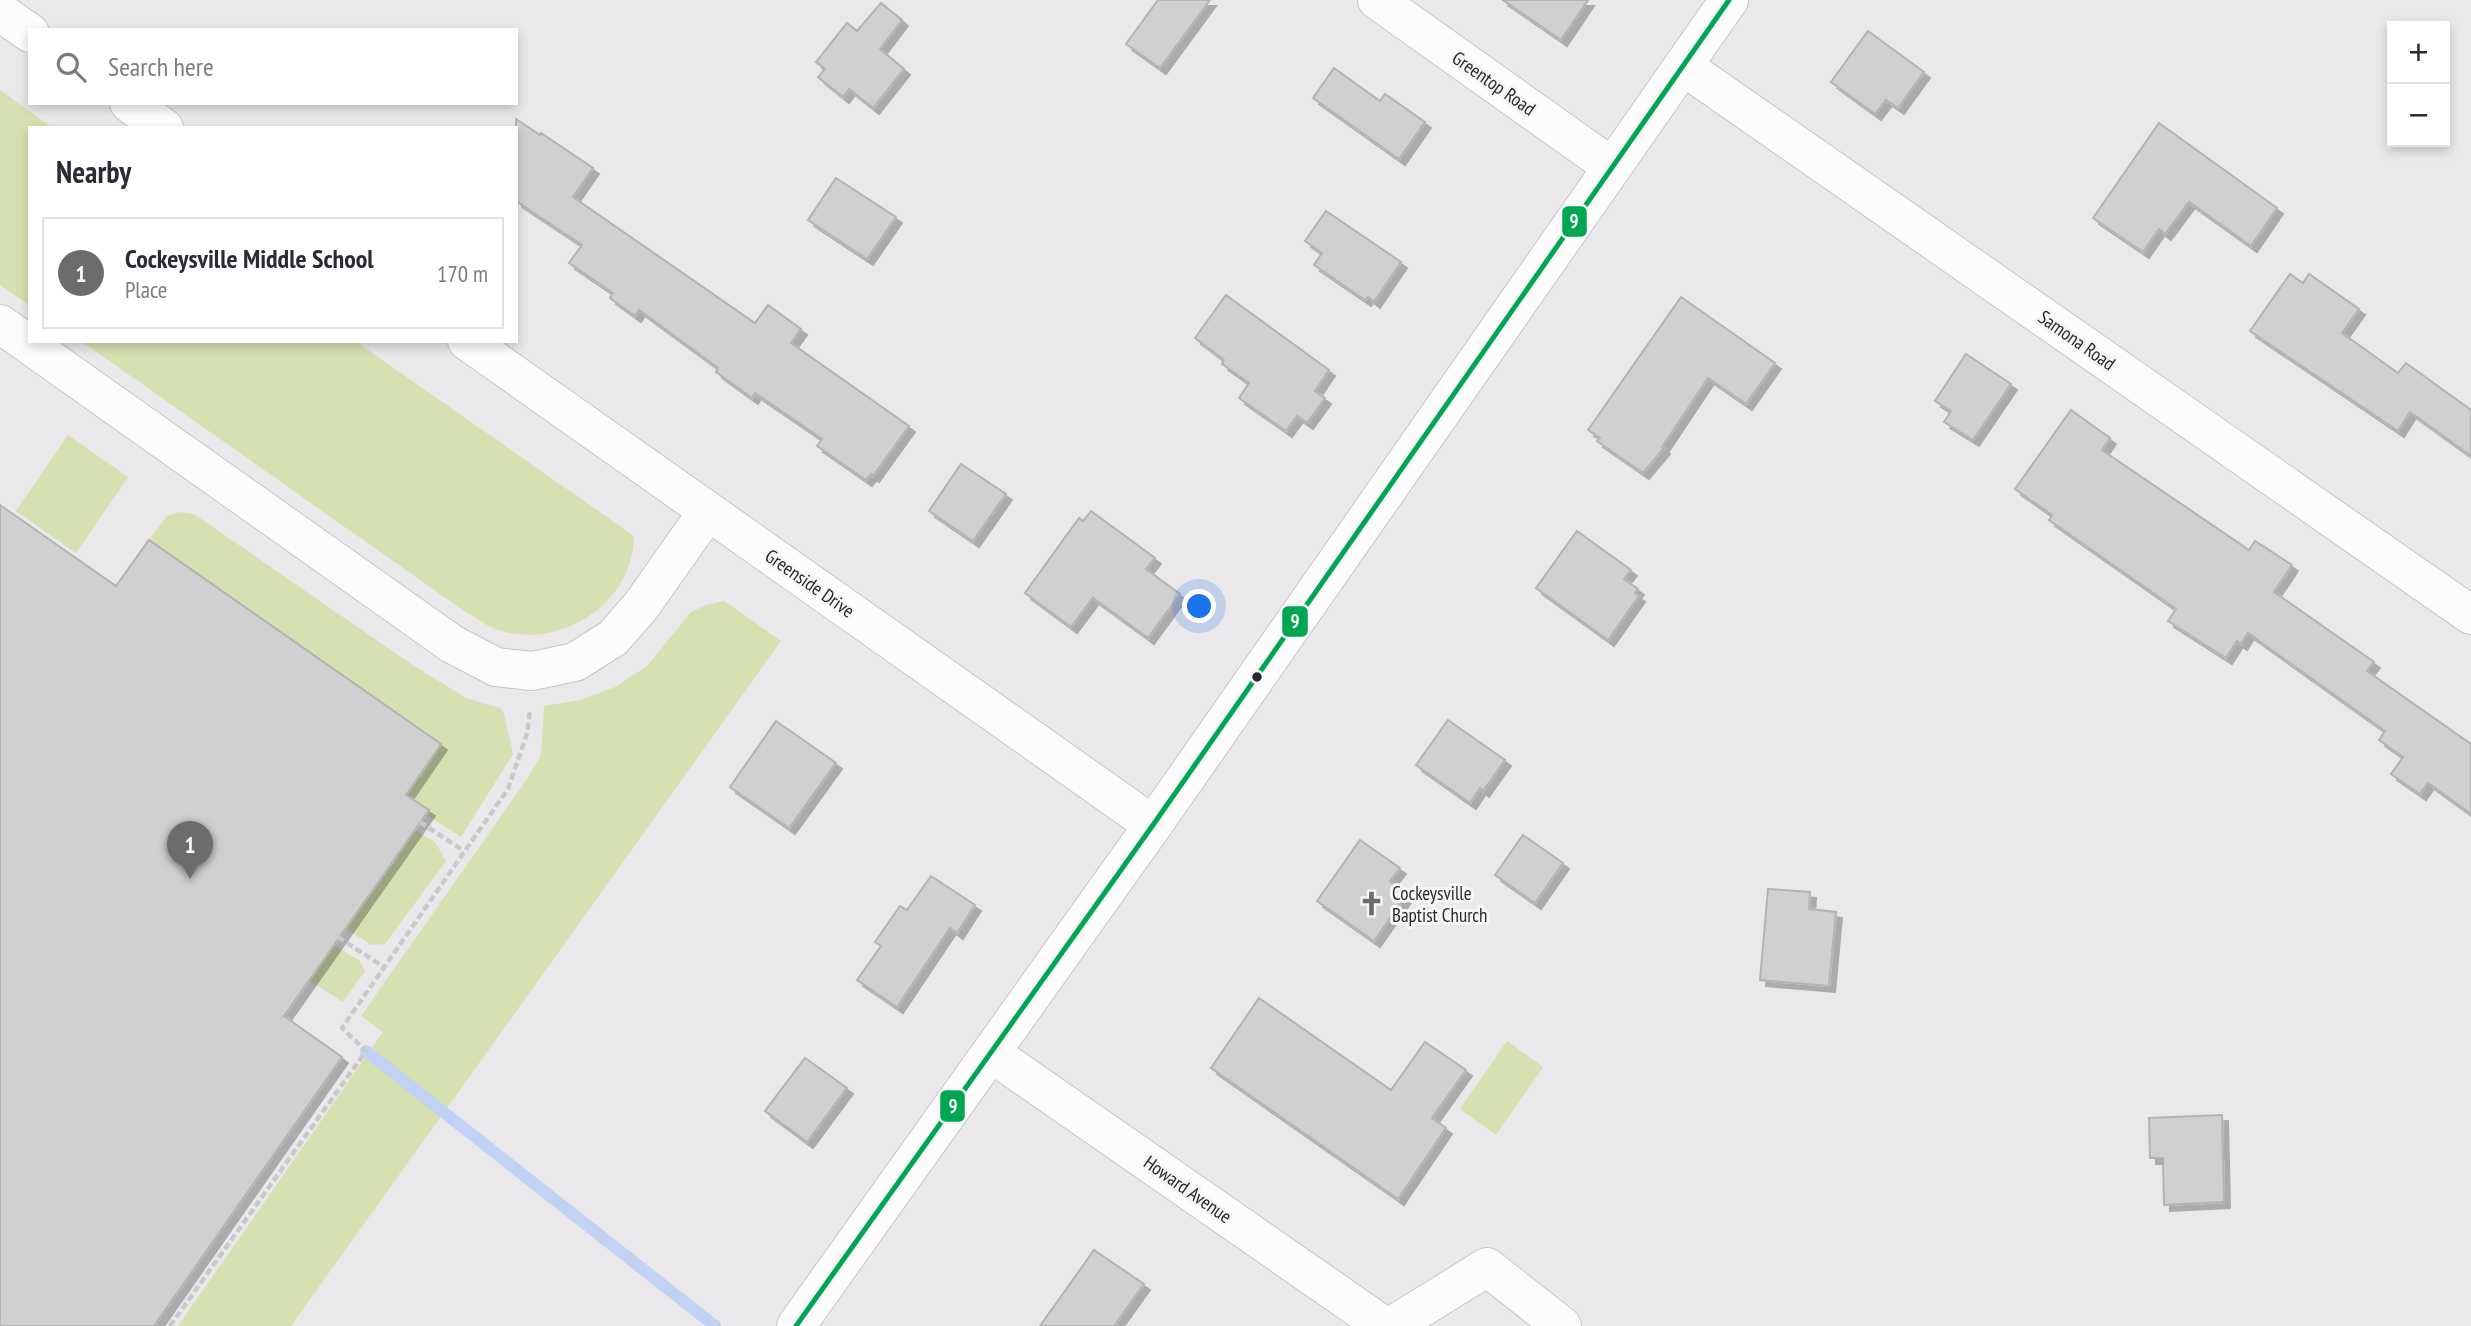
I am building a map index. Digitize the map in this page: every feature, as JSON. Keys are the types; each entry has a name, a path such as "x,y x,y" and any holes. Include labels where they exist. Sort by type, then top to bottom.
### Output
{"street":[{"name":"Greentop Road","path":"1377,0 1612,167"},
{"path":"800,1321 1153,825 1728,0"},
{"path":"0,12 28,32"},
{"name":"Samona Road","path":"1683,65 2471,615"},
{"path":"132,105 161,126"},
{"path":"0,324 452,644 496,667 532,671 575,662 613,638 641,606 708,511"},
{"name":"Greenside Drive","path":"470,343 1153,825"},
{"name":"Howard Avenue","path":"992,1053 1384,1326"},
{"path":"1392,1326 1487,1267 1562,1326"}],"path":[{"path":"170,1326 366,1051 342,1028 508,789 527,734 531,700"},
{"path":"420,822 464,852"},
{"path":"338,937 384,967"}],"green space":[{"path":"0,90 50,126 28,126 28,305 0,285"},
{"path":"84,343 358,343 634,536 630,560 621,582 607,601 589,616 568,627 546,633 522,634 498,630 464,611"},
{"path":"68,435 128,477 76,553 16,511"},
{"path":"179,512 194,514 411,664 466,698 500,708 504,714 513,754 461,837 425,814 428,810 406,795 441,744 149,540 167,516"},
{"path":"724,601 781,641 291,1326 178,1326 383,1032 361,1016 529,776 541,755 544,706 581,700 615,687 647,666 691,612"},
{"path":"414,829 435,842 446,861 385,944 371,945 345,928"},
{"path":"334,945 360,961 365,971 343,1002 309,980"},
{"path":"1507,1041 1543,1067 1496,1135 1460,1109"}],"building":[{"path":"1158,0 1210,0 1160,68 1126,44"},
{"path":"1503,0 1588,0 1561,40"},
{"path":"881,3 902,20 880,49 904,69 873,108 849,89 843,97 818,77 825,69 816,62 847,23 857,31"},
{"path":"1868,31 1924,72 1898,108 1886,100 1875,114 1831,82"},
{"path":"1334,68 1380,101 1385,94 1425,122 1399,159 1313,98"},
{"path":"516,119 593,168 573,197 755,323 768,305 801,329 791,343 909,426 873,476 871,474 866,480 817,446 822,439 755,393 752,398 716,372 718,368 639,310 635,316 610,298 613,293 569,263 582,245 518,202"},
{"path":"2159,123 2277,208 2251,246 2189,202 2165,234 2159,229 2143,252 2093,218"},
{"path":"836,178 896,217 867,259 808,220"},
{"path":"1326,211 1401,262 1374,302 1368,297 1365,300 1314,265 1322,253 1305,241"},
{"path":"2290,274 2303,283 2309,274 2359,309 2342,333 2398,373 2406,363 2471,410 2471,456 2410,412 2398,431 2250,331"},
{"path":"1226,295 1329,370 1315,391 1325,398 1307,423 1297,416 1286,431 1239,398 1249,383 1222,364 1224,360 1195,338"},
{"path":"1681,297 1775,363 1746,404 1708,378 1662,447 1664,448 1643,473 1597,441 1600,438 1588,430"},
{"path":"1966,354 2011,384 1973,440 1944,422 1951,411 1935,401"},
{"path":"2071,410 2110,438 2102,450 2249,550 2255,541 2292,565 2274,592 2374,662 2367,671 2471,744 2471,814 2428,783 2420,794 2391,774 2403,757 2379,740 2385,731 2248,633 2241,644 2237,641 2226,658 2168,621 2176,609 2049,520 2052,515 2015,489"},
{"path":"961,464 1006,494 973,541 929,511"},
{"path":"0,505 116,586 149,540 441,744 406,795 429,810 284,1016 342,1057 154,1326 0,1326"},
{"path":"1091,511 1155,558 1146,569 1180,594 1148,638 1093,598 1071,627 1025,593 1079,518 1083,521"},
{"path":"1577,531 1631,570 1624,579 1638,589 1635,593 1639,596 1608,640 1536,588"},
{"path":"1448,720 1505,760 1483,791 1480,788 1470,803 1416,765"},
{"path":"776,721 836,763 789,828 730,787"},
{"path":"1523,835 1563,863 1535,903 1495,875"},
{"name":"Cockeysville Baptist Church","path":"1360,840 1400,868 1390,881 1407,894 1374,941 1317,901"},
{"path":"931,876 975,905 957,933 950,928 897,1007 857,980 881,946 875,942 900,906 907,910"},
{"path":"1768,889 1810,892 1809,909 1836,912 1829,986 1760,980"},
{"path":"1259,998 1391,1090 1425,1042 1466,1070 1432,1118 1446,1128 1398,1199 1211,1068"},
{"path":"805,1058 847,1088 807,1142 765,1111"},
{"path":"2222,1115 2224,1202 2164,1205 2163,1158 2150,1158 2149,1118"},
{"path":"1094,1250 1144,1284 1114,1326 1040,1326"}],"waterway":[{"path":"366,1051 715,1326"}],"transit line":[{"name":"9","path":"796,1326 1153,825 1729,0"}],"place":[{"name":"Cockeysville Middle School","path":"190,879"},
{"name":"Cockeysville Baptist Church","path":"1372,904"}]}
